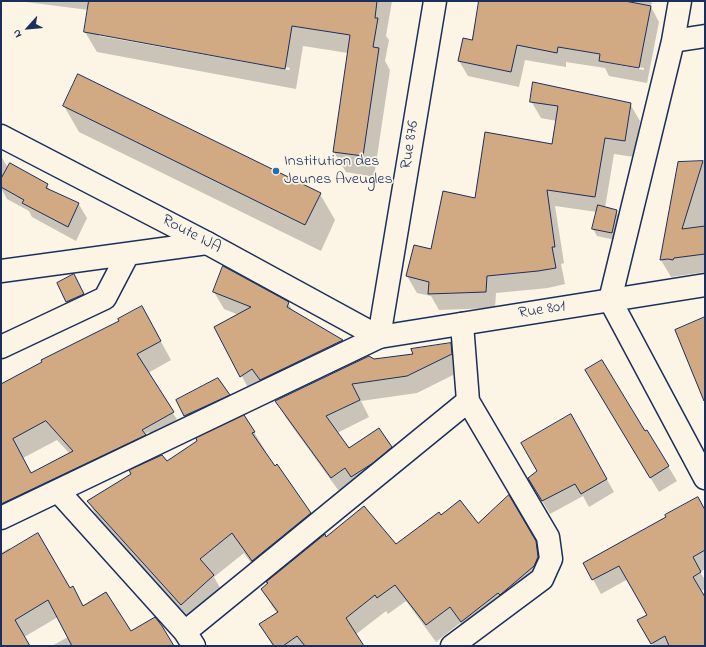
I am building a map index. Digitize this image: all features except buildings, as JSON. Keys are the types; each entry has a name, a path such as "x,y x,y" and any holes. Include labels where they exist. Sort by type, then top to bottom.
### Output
{"street":[{"name":"Rue 876","path":"379,337 435,1"},
{"path":"680,1 673,41 610,300 705,478"},
{"path":"673,41 705,36"},
{"name":"Route IJA","path":"1,136 207,243 379,337"},
{"path":"1,271 207,243"},
{"path":"1,347 105,298 128,254"},
{"name":"Rue 801","path":"1,518 379,337 705,284"},
{"path":"452,646 542,579 551,559 548,537 468,401 462,324"},
{"path":"58,491 190,639 468,401"}],"place":[{"name":"Institution des Jeunes Aveugles","path":"276,171"}]}
